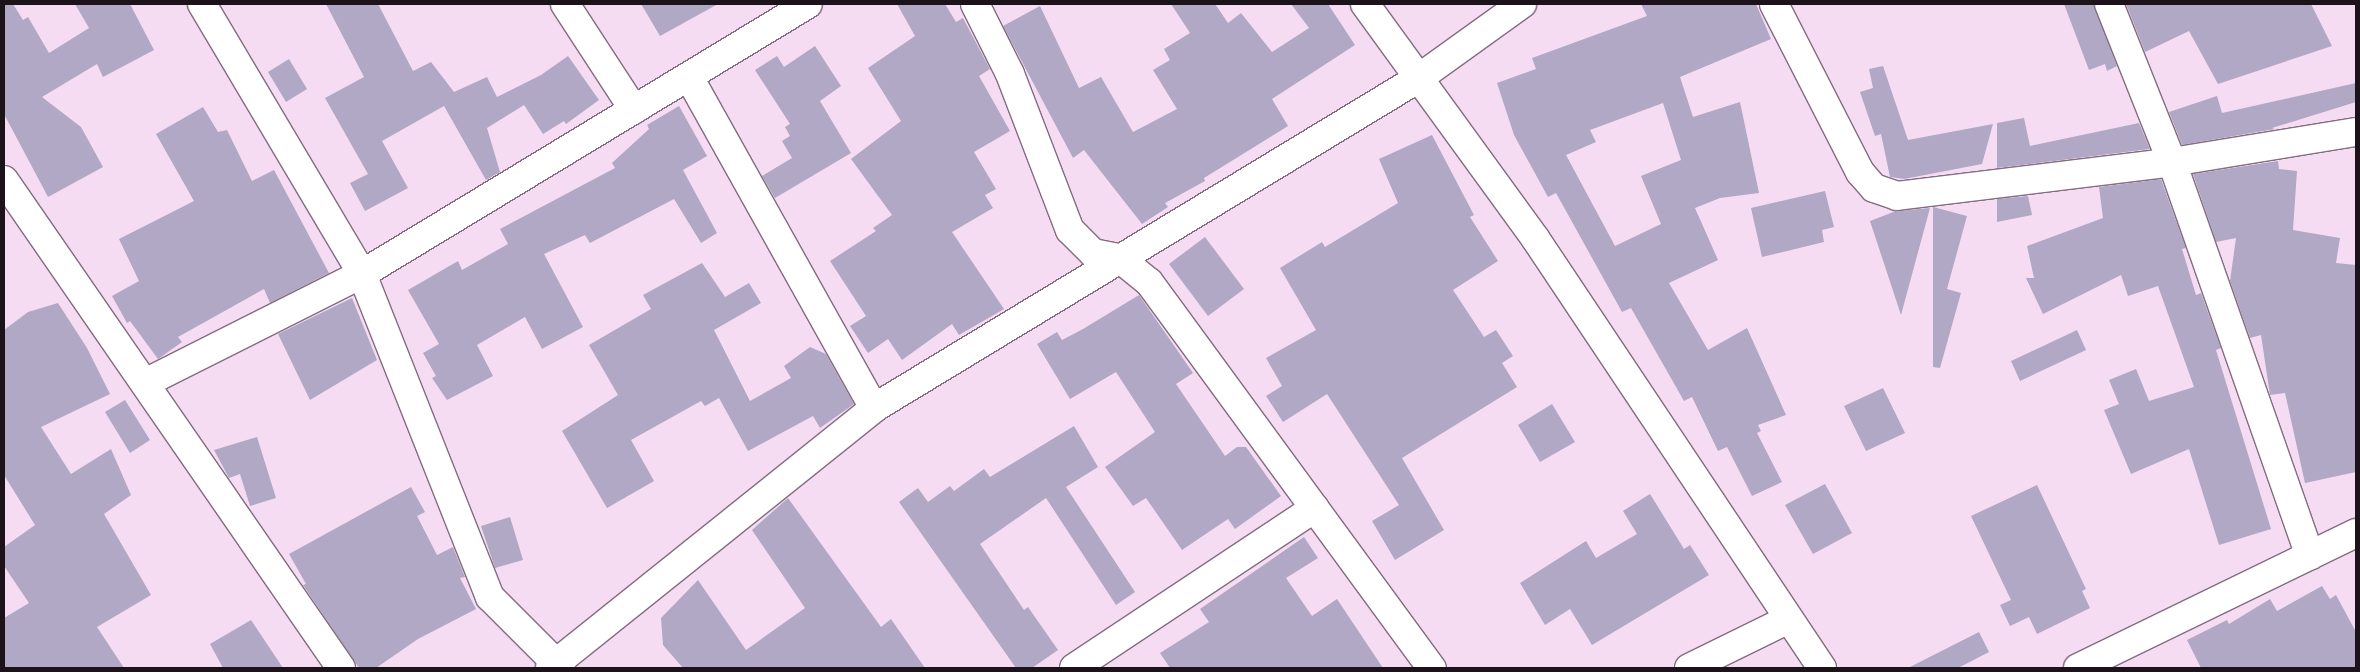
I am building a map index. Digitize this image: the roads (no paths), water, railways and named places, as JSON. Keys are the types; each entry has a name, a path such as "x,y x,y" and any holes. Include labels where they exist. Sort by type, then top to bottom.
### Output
{"street":[{"path":"202,4 362,274 490,597 555,667 874,408 1419,78 1522,4"},
{"path":"565,4 634,110"},
{"path":"147,382 362,274 808,4"},
{"path":"975,4 1010,74 1070,230 1093,253 1119,258 1149,282 1432,668"},
{"path":"1365,4 1535,238 1787,620 1822,668"},
{"path":"1774,4 1860,172 1874,188 1898,196 2172,162 2356,132"},
{"path":"2109,4 2172,162 2310,556"},
{"path":"689,77 874,408"},
{"path":"4,180 147,382 341,668"},
{"path":"1074,668 1315,508"},
{"path":"2078,668 2356,533"},
{"path":"1689,668 1787,620"}]}
